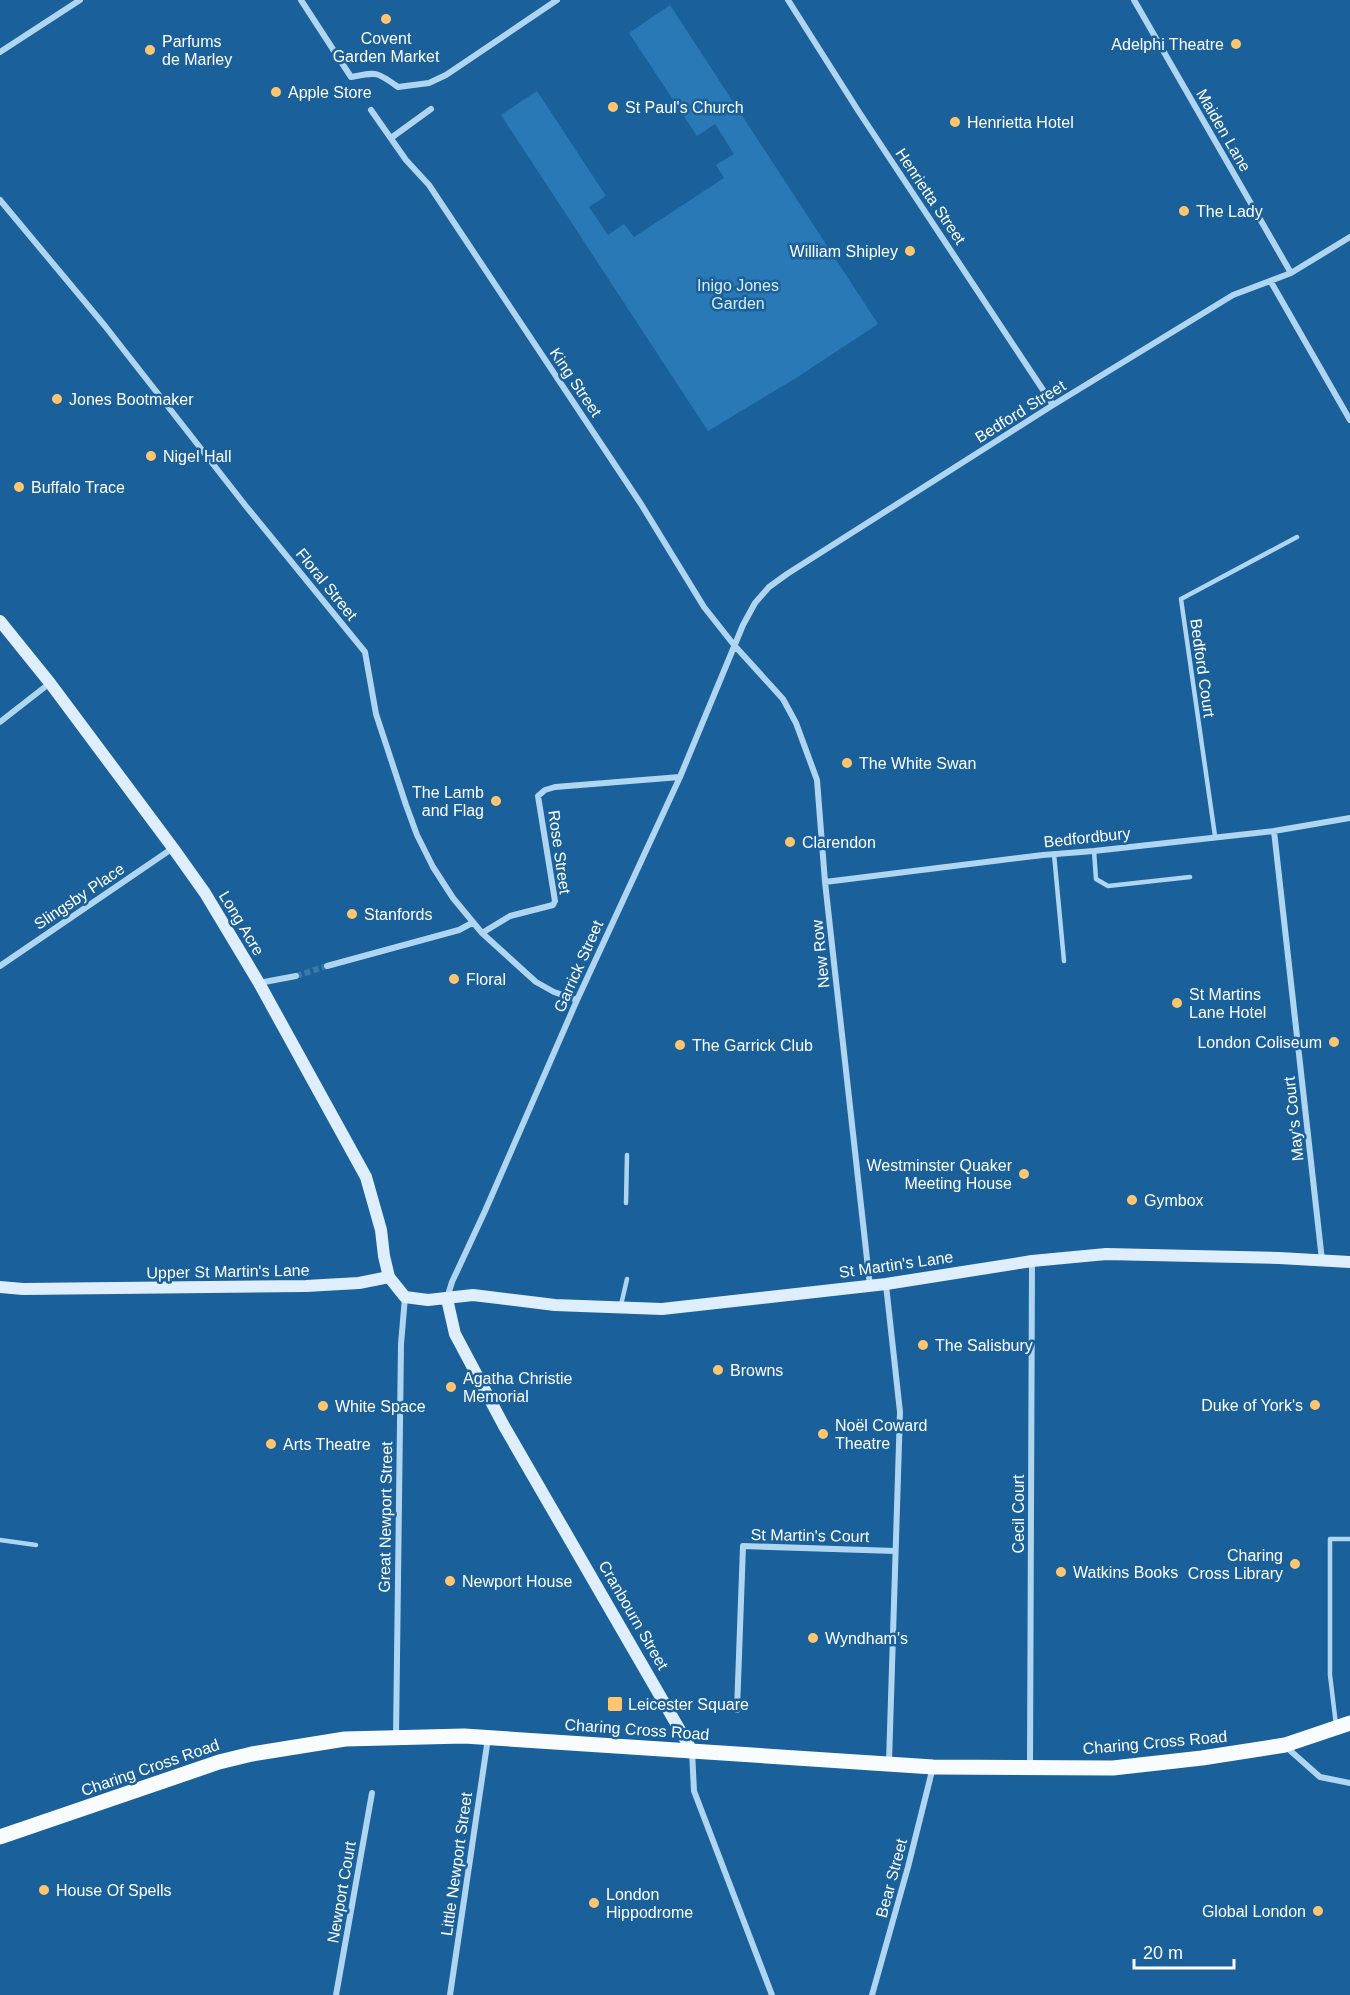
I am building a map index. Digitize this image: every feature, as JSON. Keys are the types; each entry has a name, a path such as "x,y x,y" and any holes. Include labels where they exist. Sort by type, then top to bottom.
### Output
{"main road":[{"name":"Long Acre","path":"0,621 50,683 173,848 205,893 259,983 366,1177 381,1230 389,1277"},
{"name":"St Martin's Lane","path":"447,1299 473,1295 555,1305 662,1309 870,1286 1032,1261 1106,1254 1350,1262"},
{"name":"Upper St Martin's Lane","path":"0,1287 23,1289 247,1288 348,1284 389,1277"},
{"path":"389,1277 405,1297 428,1300 447,1299"},
{"name":"Cranbourn Street","path":"447,1299 455,1334 504,1426 692,1751"},
{"name":"Charing Cross Road","path":"0,1837 219,1762 252,1754 345,1739 488,1737 933,1767 1113,1768 1202,1758 1285,1745 1343,1725"}],"street":[{"path":"0,52 80,0"},
{"path":"302,0 351,77 378,74 385,76 398,87 429,82 446,75 557,0"},
{"name":"Henrietta Street","path":"788,0 859,112 1053,405"},
{"name":"Maiden Lane","path":"1134,0 1292,273"},
{"path":"391,138 431,109"},
{"name":"King Street","path":"372,110 406,160 429,185 634,494 704,607 734,645"},
{"name":"Floral Street","path":"0,200 105,326 245,505 365,652 376,714 417,835 438,875 472,923 536,982 554,992 577,1000"},
{"name":"Bedford Street","path":"734,645 755,603 769,587 1053,405 1233,295 1292,273 1350,237"},
{"path":"1271,282 1350,420"},
{"name":"New Row","path":"734,645 783,699 796,723 817,780 825,882 870,1286"},
{"name":"Garrick Street","path":"447,1299 452,1281 577,1000 680,777 734,645"},
{"path":"0,722 50,683"},
{"name":"Rose Street","path":"482,933 510,916 553,905 555,901 538,796 544,790 555,787 680,777"},
{"name":"Bedfordbury","path":"825,882 1043,855 1274,831 1350,818"},
{"name":"May's Court","path":"1274,831 1322,1261"},
{"name":"Slingsby Place","path":"0,966 173,848"},
{"path":"327,966 459,930 472,923"},
{"path":"259,983 296,976"},
{"name":"Cecil Court","path":"1030,1767 1032,1261"},
{"path":"886,1284 900,1412 889,1763"},
{"name":"Great Newport Street","path":"396,1737 401,1344 405,1297"},
{"name":"St Martin's Court","path":"737,1710 743,1546 896,1551"},
{"name":"Little Newport Street","path":"450,1995 488,1737"},
{"path":"1285,1745 1320,1777 1350,1783"},
{"name":"Cranbourn Street","path":"692,1751 694,1791 772,1995"},
{"name":"Bear Street","path":"872,1995 933,1767"},
{"name":"Newport Court","path":"336,1995 372,1793"}],"lane":[{"name":"Bedford Court","path":"1215,836 1180,599 1297,537"},
{"path":"1095,851 1096,879 1108,886 1190,878"},
{"path":"1054,854 1064,961"},
{"path":"626,1203 627,1155"},
{"path":"620,1308 627,1279"},
{"path":"1343,1725 1330,1675 1330,1539 1350,1539"},
{"path":"0,1540 36,1545"}],"green space":[{"name":"Inigo Jones Garden","path":"670,5 878,324 796,378 708,431 501,115 537,91 606,196 589,207 608,235 624,224 634,237 724,178 716,165 734,154 715,124 697,136 629,33"}],"tunnel":[{"path":"296,976 327,966"}],"place":[{"name":"Covent Garden Market","path":"386,19"},
{"name":"Adelphi Theatre","path":"1236,44"},
{"name":"Parfums de Marley","path":"150,50"},
{"name":"Apple Store","path":"276,92"},
{"name":"St Paul's Church","path":"613,107"},
{"name":"Henrietta Hotel","path":"955,122"},
{"name":"The Lady","path":"1184,211"},
{"name":"William Shipley","path":"910,251"},
{"name":"Jones Bootmaker","path":"57,399"},
{"name":"Nigel Hall","path":"151,456"},
{"name":"Buffalo Trace","path":"19,487"},
{"name":"The White Swan","path":"847,763"},
{"name":"The Lamb and Flag","path":"496,801"},
{"name":"Clarendon","path":"790,842"},
{"name":"Stanfords","path":"352,914"},
{"name":"Floral","path":"454,979"},
{"name":"St Martins Lane Hotel","path":"1177,1003"},
{"name":"London Coliseum","path":"1334,1042"},
{"name":"The Garrick Club","path":"680,1045"},
{"name":"Westminster Quaker Meeting House","path":"1024,1174"},
{"name":"Gymbox","path":"1132,1200"},
{"name":"The Salisbury","path":"923,1345"},
{"name":"Browns","path":"718,1370"},
{"name":"Agatha Christie Memorial","path":"451,1387"},
{"name":"Duke of York's","path":"1315,1405"},
{"name":"White Space","path":"323,1406"},
{"name":"Noël Coward Theatre","path":"823,1434"},
{"name":"Arts Theatre","path":"271,1444"},
{"name":"Charing Cross Library","path":"1295,1564"},
{"name":"Watkins Books","path":"1061,1572"},
{"name":"Newport House","path":"450,1581"},
{"name":"Wyndham's","path":"813,1638"},
{"name":"Leicester Square","path":"615,1704"},
{"name":"House Of Spells","path":"44,1890"},
{"name":"London Hippodrome","path":"594,1903"},
{"name":"Global London","path":"1318,1911"}]}
